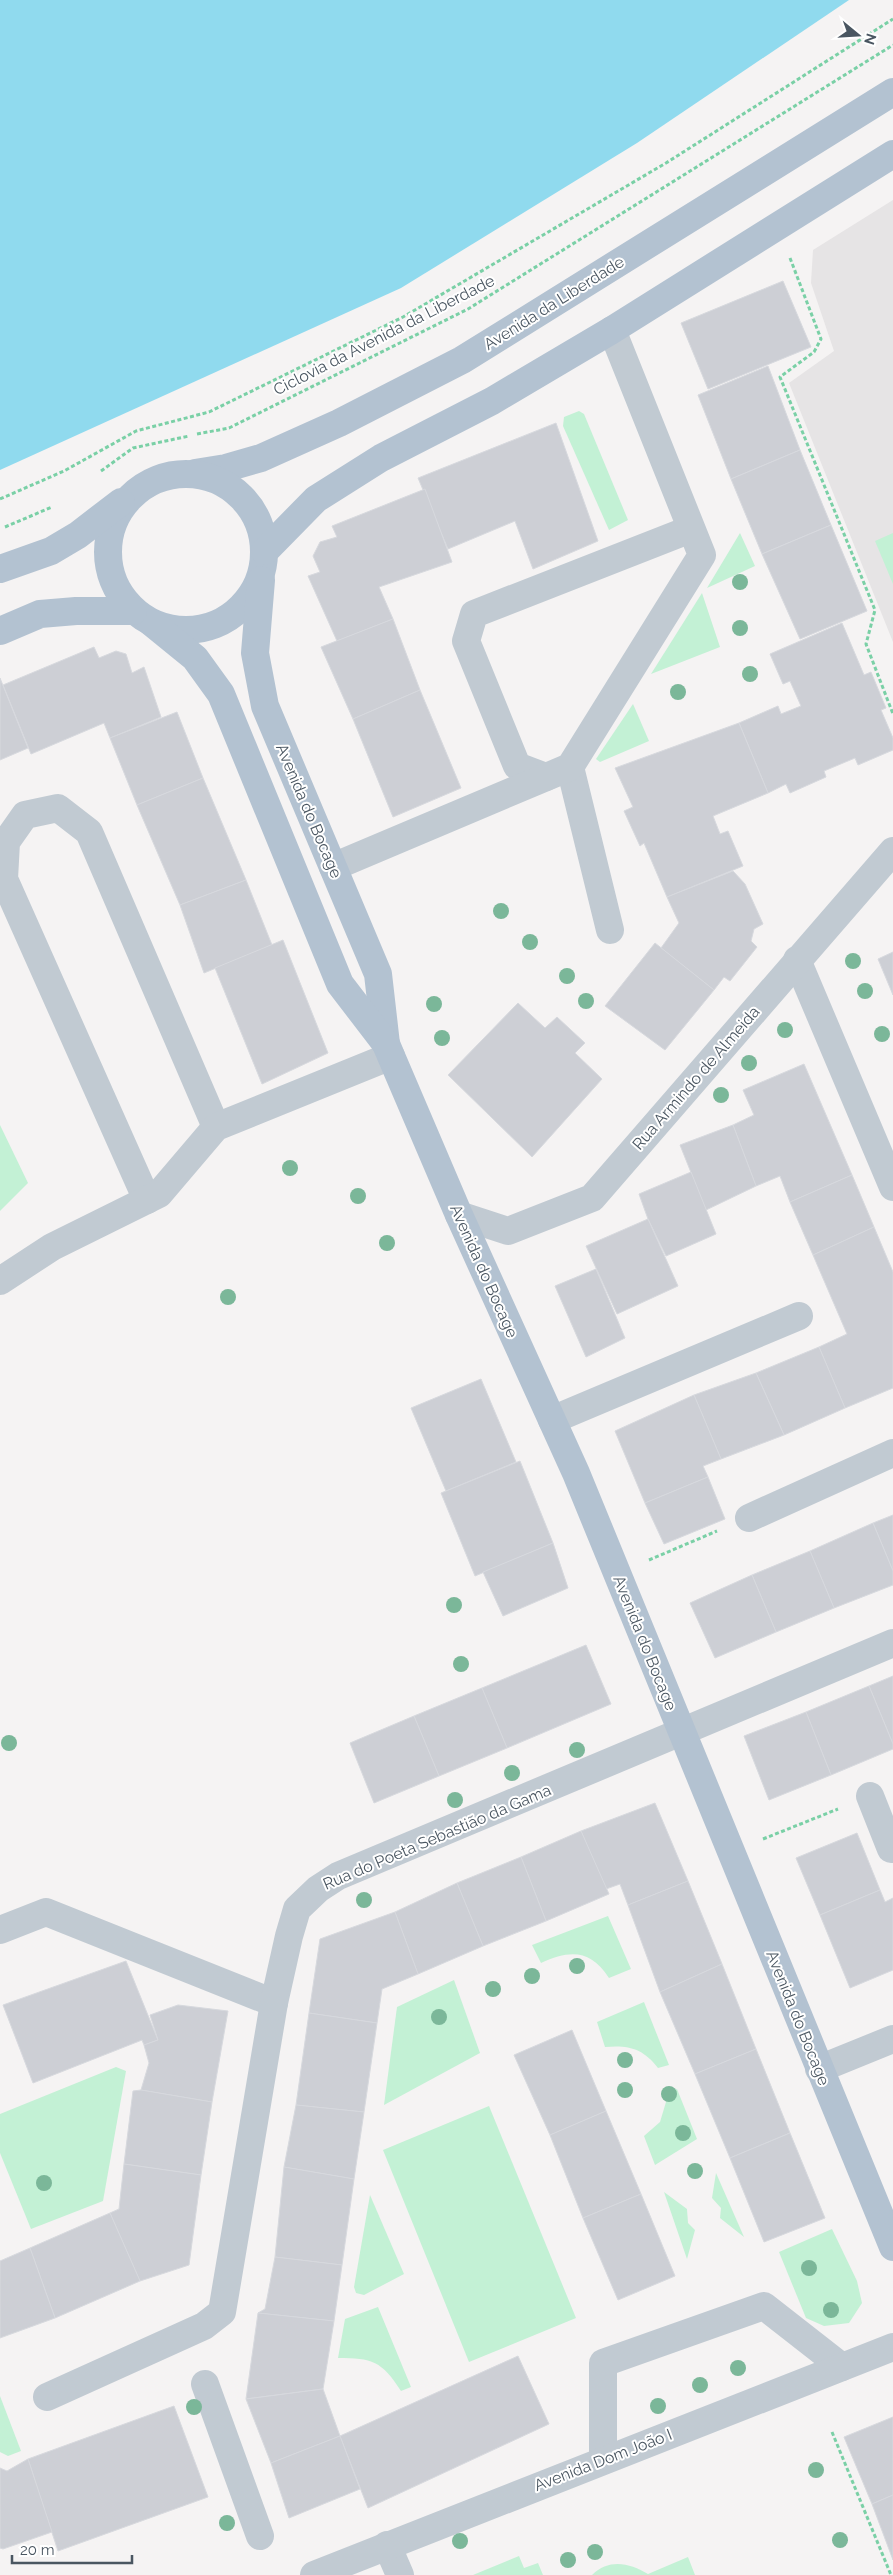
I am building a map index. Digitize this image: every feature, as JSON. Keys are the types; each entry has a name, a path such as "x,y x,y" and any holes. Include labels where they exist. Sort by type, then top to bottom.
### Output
{"main road":[{"name":"Avenida da Liberdade","path":"195,473 226,468 261,458 339,423 462,360 893,92"},
{"path":"0,631 40,614 76,611 143,617 174,630 197,630 218,624 238,612 252,595 264,563 316,500 324,494 381,458 492,401 612,330 893,154"},
{"path":"0,569 51,551 78,535 150,482 172,474 195,473 218,479 237,491 247,502 262,529 264,563"},
{"path":"132,494 119,511 110,530 108,551 110,572 119,593 143,617"},
{"name":"Avenida do Bocage","path":"264,563 256,652 265,706 378,974 388,1050"},
{"name":"Avenida do Bocage","path":"143,617 195,658 221,694 340,984 388,1050 459,1215 552,1420 893,2247"}],"street":[{"path":"333,868 558,772 702,555 612,330"},
{"path":"558,772 518,766 466,641 474,614 692,529"},
{"path":"558,772 610,930"},
{"path":"147,1200 4,878 6,842 25,815 58,808 89,832 216,1127"},
{"name":"Rua Armindo de Almeida","path":"459,1215 508,1231 592,1198 893,850"},
{"path":"797,960 893,1187"},
{"path":"0,1281 52,1247 159,1194 216,1127 388,1050"},
{"path":"552,1420 799,1316"},
{"path":"749,1518 893,1453"},
{"name":"Rua do Poeta Sebastião da Gama","path":"47,2397 204,2326 222,2312 274,2004 297,1909 318,1889 338,1876 893,1643"},
{"path":"870,1796 891,1849 893,1848"},
{"path":"0,1930 46,1912 274,2004"},
{"path":"819,2069 893,2039"},
{"path":"603,2460 603,2363 764,2306 842,2367"},
{"name":"Avenida Dom João I","path":"314,2575 893,2347"},
{"path":"205,2384 260,2536"},
{"path":"387,2545 400,2575"}],"path":[{"path":"0,499 64,471 136,430 209,412 403,317 666,163 893,19"},
{"name":"Ciclovia da Avenida da Liberdade","path":"97,475 134,448 229,428 468,309 893,45"},
{"path":"788,252 821,339 814,352 780,378 874,610 866,644 893,714"},
{"path":"0,530 61,503"},
{"path":"616,1574 749,1518"},
{"path":"730,1852 870,1796"},
{"path":"832,2432 890,2575"}],"shaded area":[{"path":"893,200 893,642 789,383 834,351 811,283 813,250"}],"green space":[{"path":"579,411 584,414 628,520 609,530 563,426 564,417"},
{"path":"740,533 755,566 707,588"},
{"path":"893,533 893,584 875,541"},
{"path":"702,593 720,647 651,674"},
{"path":"633,704 649,741 600,762 596,759"},
{"path":"0,1125 28,1183 0,1211"},
{"path":"608,1916 631,1969 609,1978 602,1968 587,1957 570,1954 541,1963 532,1945"},
{"path":"454,1980 480,2053 384,2105 397,2007"},
{"path":"644,2002 669,2065 658,2068 647,2056 628,2047 605,2047 597,2022"},
{"path":"116,2067 126,2071 103,2201 31,2229 0,2153 0,2114"},
{"path":"677,2089 697,2139 655,2165 644,2136 660,2122 669,2092"},
{"path":"489,2106 576,2318 469,2362 383,2150"},
{"path":"716,2173 744,2237 720,2218 721,2208 712,2198"},
{"path":"664,2192 687,2209 688,2223 695,2230 687,2259"},
{"path":"370,2195 404,2274 364,2295 356,2293 354,2287"},
{"path":"832,2229 857,2281 862,2303 849,2323 824,2326 806,2318 779,2252"},
{"path":"378,2307 411,2387 401,2391 388,2373 375,2363 360,2359 338,2358 345,2319"},
{"path":"0,2396 21,2451 8,2456 0,2452"},
{"path":"519,2556 524,2568 538,2563 543,2575 473,2575"},
{"path":"688,2557 695,2575 592,2575 605,2566 612,2564 627,2565 648,2574"}],"water":[{"path":"0,0 849,0 637,143 401,288 0,470"}],"building":[{"path":"783,281 811,347 708,389 681,323"},
{"path":"768,366 800,450 731,479 698,395"},
{"path":"556,423 598,541 533,569 515,521 448,549 418,478"},
{"path":"800,450 831,525 762,554 731,479"},
{"path":"425,489 452,562 379,587 393,619 337,641 308,576 320,572 313,556 320,542 337,537 332,526"},
{"path":"831,525 867,611 800,639 762,554"},
{"path":"393,619 420,690 353,719 321,647"},
{"path":"842,623 864,675 871,672 886,708 881,710 893,738 893,750 858,765 855,758 824,771 826,777 790,793 786,784 768,793 739,723 778,706 781,714 801,706 790,681 783,684 770,654"},
{"path":"94,647 99,658 116,651 126,654 132,673 144,667 161,717 110,738 104,723 31,754 3,685"},
{"path":"0,678 28,748 0,760"},
{"path":"420,690 461,788 393,817 353,719"},
{"path":"177,712 203,778 137,805 110,738"},
{"path":"739,723 768,793 713,816 720,834 728,831 743,866 667,897 644,843 640,846 624,811 633,807 615,768"},
{"path":"203,778 246,880 180,905 137,805"},
{"path":"733,871 745,884 763,924 754,929 751,941 757,947 730,981 724,977 714,990 661,948 679,923 667,897"},
{"path":"246,880 272,945 204,973 180,905"},
{"path":"283,940 328,1053 262,1084 215,968"},
{"path":"655,943 714,990 665,1050 605,1006"},
{"path":"893,952 893,995 878,959"},
{"path":"518,1003 545,1028 557,1017 585,1043 575,1053 602,1079 532,1157 448,1075"},
{"path":"804,1064 852,1175 790,1202 780,1176 756,1186 733,1125 754,1115 743,1090"},
{"path":"733,1125 756,1186 706,1210 680,1145"},
{"path":"691,1172 716,1234 666,1256 648,1219 639,1194"},
{"path":"852,1175 874,1227 813,1255 790,1202"},
{"path":"648,1219 678,1286 617,1314 586,1246"},
{"path":"874,1227 893,1272 893,1388 845,1408 819,1347 847,1334 813,1255"},
{"path":"596,1269 625,1338 586,1357 555,1286"},
{"path":"819,1347 845,1408 784,1435 756,1373"},
{"path":"756,1373 784,1435 721,1459 694,1395"},
{"path":"481,1379 516,1462 446,1491 411,1408"},
{"path":"694,1395 721,1459 703,1466 708,1477 645,1503 615,1431"},
{"path":"520,1461 553,1543 475,1576 441,1493"},
{"path":"708,1477 725,1519 664,1544 645,1503"},
{"path":"893,1515 893,1571 873,1523"},
{"path":"873,1523 893,1571 893,1585 834,1608 810,1551"},
{"path":"553,1543 568,1588 503,1616 483,1572"},
{"path":"810,1551 834,1608 776,1632 752,1575"},
{"path":"752,1575 776,1632 715,1658 690,1603"},
{"path":"586,1645 611,1704 507,1748 482,1688"},
{"path":"893,1676 893,1744 869,1686"},
{"path":"869,1686 893,1744 893,1749 831,1775 806,1712"},
{"path":"482,1688 507,1748 439,1776 414,1716"},
{"path":"806,1712 831,1775 769,1800 744,1736"},
{"path":"414,1716 439,1776 374,1803 350,1743"},
{"path":"655,1803 688,1881 628,1905 620,1884 606,1889 581,1831"},
{"path":"581,1831 609,1894 546,1921 521,1857"},
{"path":"857,1833 880,1890 820,1915 796,1858"},
{"path":"521,1857 546,1921 483,1946 457,1883"},
{"path":"688,1881 722,1964 660,1992 628,1905"},
{"path":"457,1883 483,1946 418,1974 395,1912"},
{"path":"880,1890 885,1902 893,1898 893,1970 850,1988 820,1915"},
{"path":"395,1912 418,1974 382,1989 377,2023 309,2013 320,1939"},
{"path":"126,1961 158,2040 144,2045 142,2040 33,2083 3,2005"},
{"path":"722,1964 756,2049 695,2074 660,1992"},
{"path":"178,2005 228,2011 212,2102 141,2090 149,2063 144,2045 158,2040 150,2015"},
{"path":"309,2013 377,2023 364,2112 296,2105"},
{"path":"572,2030 606,2111 550,2135 514,2055"},
{"path":"756,2049 790,2133 730,2158 695,2074"},
{"path":"141,2090 212,2102 201,2175 124,2164 133,2091"},
{"path":"296,2105 364,2112 354,2179 284,2167"},
{"path":"606,2111 641,2194 583,2218 550,2135"},
{"path":"790,2133 825,2218 764,2242 730,2158"},
{"path":"124,2164 201,2175 189,2265 140,2281 110,2213 119,2209"},
{"path":"284,2167 354,2179 342,2265 275,2257"},
{"path":"641,2194 675,2276 618,2300 583,2218"},
{"path":"110,2213 140,2281 55,2318 30,2248"},
{"path":"30,2248 55,2318 0,2338 0,2261"},
{"path":"275,2257 342,2265 334,2321 258,2313 265,2309"},
{"path":"258,2313 334,2321 323,2389 246,2399"},
{"path":"518,2356 549,2424 368,2508 340,2436"},
{"path":"323,2389 340,2436 271,2463 246,2399"},
{"path":"174,2406 208,2497 58,2551 28,2459"},
{"path":"893,2417 893,2495 872,2504 844,2437"},
{"path":"340,2436 360,2489 289,2518 271,2463"},
{"path":"28,2459 52,2532 3,2549 0,2548 0,2468 7,2471"},
{"path":"893,2495 893,2560 872,2504"}]}
